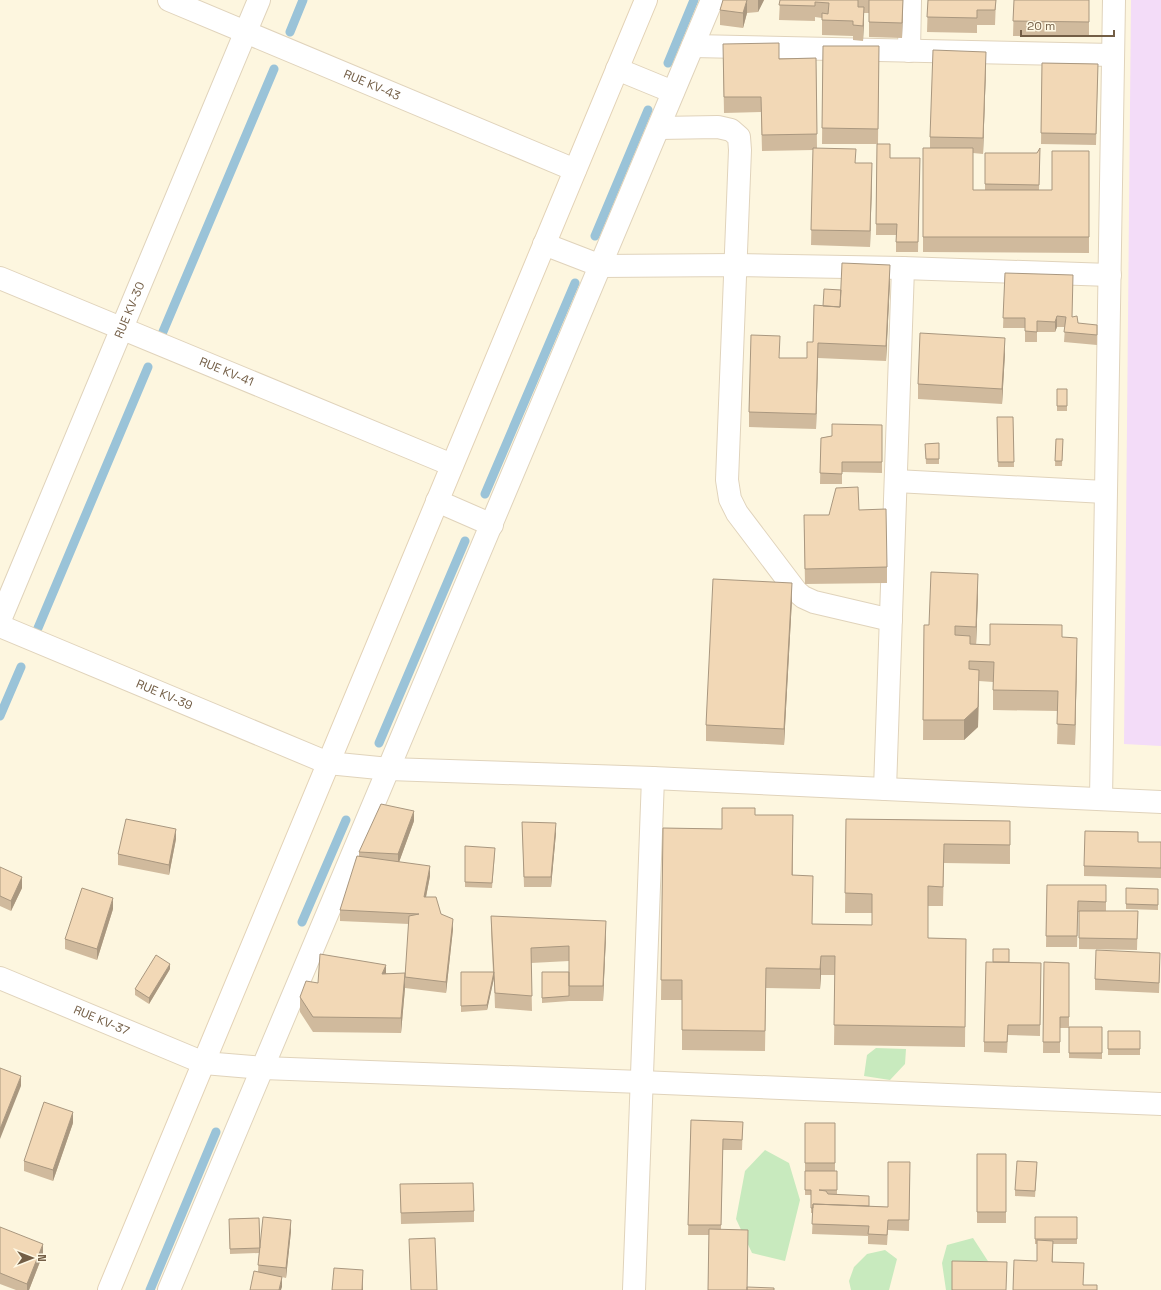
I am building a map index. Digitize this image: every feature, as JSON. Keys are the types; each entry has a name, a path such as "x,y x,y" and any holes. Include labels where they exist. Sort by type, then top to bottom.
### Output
{"street":[{"name":"RUE KV-43","path":"169,0 575,170"},
{"name":"RUE KV-30","path":"0,620 259,0"},
{"path":"109,1290 646,0"},
{"path":"169,1290 712,0"},
{"path":"909,51 910,0"},
{"path":"1101,799 1114,0"},
{"path":"693,46 1113,55"},
{"path":"617,69 673,92"},
{"path":"659,128 718,127 731,130 739,137 740,150 736,265 727,480 730,499 737,513 796,591 803,597 814,602 892,620"},
{"path":"544,244 601,266 736,265 903,268 1110,275"},
{"path":"885,789 903,268"},
{"name":"RUE KV-41","path":"0,278 452,465"},
{"path":"896,481 1105,492"},
{"path":"438,501 492,525"},
{"name":"RUE KV-39","path":"0,626 328,763 389,768 654,778 1161,802"},
{"path":"634,1290 654,778"},
{"name":"RUE KV-37","path":"0,978 204,1063 263,1068 1161,1104"}],"shaded area":[{"path":"1131,0 1161,0 1161,746 1124,744"}],"green space":[{"path":"876,1048 906,1049 905,1064 890,1080 864,1076 867,1055"},
{"path":"765,1150 789,1163 800,1200 785,1261 752,1253 736,1219 745,1171"},
{"path":"973,1238 995,1272 984,1290 946,1290 942,1263 947,1245"},
{"path":"885,1250 897,1259 889,1290 851,1290 849,1281 854,1267 867,1254"}],"building":[{"path":"723,0 747,0 743,13 720,10"},
{"path":"780,0 858,0 858,7 864,7 863,26 853,25 853,21 822,20 822,13 828,14 829,3 815,2 815,6 779,5"},
{"path":"869,0 903,0 902,23 869,22"},
{"path":"928,0 996,0 995,10 977,10 977,18 927,17"},
{"path":"1014,0 1089,0 1089,22 1013,21"},
{"path":"779,43 779,59 816,58 817,134 762,135 761,97 724,97 723,44"},
{"path":"823,46 879,46 878,129 822,128"},
{"path":"933,50 986,52 983,138 930,137"},
{"path":"1042,63 1098,64 1096,134 1041,133"},
{"path":"877,144 890,144 890,158 920,158 918,242 896,242 897,224 876,224"},
{"path":"813,148 856,149 855,163 872,163 870,231 811,230"},
{"path":"923,148 973,148 973,190 1052,190 1052,151 1089,151 1089,237 923,237"},
{"path":"1040,148 1039,185 985,184 985,153 1037,153"},
{"path":"842,263 890,265 886,346 818,343 816,414 749,412 751,335 780,336 779,358 807,358 807,342 813,342 814,305 840,307"},
{"path":"1005,273 1073,275 1072,317 1077,316 1078,323 1097,325 1097,335 1064,332 1066,317 1057,316 1055,322 1037,321 1037,332 1025,331 1025,318 1003,318"},
{"path":"824,289 841,290 840,307 823,306"},
{"path":"920,333 1005,338 1002,389 918,384"},
{"path":"1057,389 1067,389 1067,406 1057,406"},
{"path":"997,417 1013,417 1014,462 998,462"},
{"path":"832,424 882,425 882,462 842,462 842,474 820,473 821,438 832,436"},
{"path":"1056,439 1063,439 1062,461 1055,461"},
{"path":"939,443 939,459 926,459 925,444"},
{"path":"858,487 859,510 886,509 887,567 805,569 804,515 829,515 836,488"},
{"path":"931,572 978,574 976,627 955,626 955,635 970,636 970,644 990,645 990,624 1062,625 1062,637 1077,638 1075,725 1057,724 1058,691 993,690 994,662 969,661 969,669 979,670 978,707 964,720 923,720 924,625 929,625"},
{"path":"713,579 792,583 784,729 706,725"},
{"path":"381,804 414,811 398,854 359,852"},
{"path":"722,808 755,808 755,815 793,815 792,875 813,876 812,924 872,925 872,894 845,893 846,819 1010,821 1010,845 944,844 943,887 928,886 928,938 966,939 965,1027 834,1025 835,956 821,956 820,969 766,968 765,1031 682,1030 682,980 661,980 663,828 722,829"},
{"path":"126,819 176,829 169,865 118,854"},
{"path":"522,822 556,823 551,877 524,877"},
{"path":"1085,831 1138,832 1138,842 1161,842 1161,868 1084,866"},
{"path":"465,846 495,848 492,883 465,882"},
{"path":"357,856 430,866 424,897 436,897 441,914 453,919 446,982 405,977 409,916 419,914 340,910"},
{"path":"0,867 22,877 11,901 0,896"},
{"path":"1047,885 1106,885 1106,902 1078,901 1077,936 1046,936"},
{"path":"82,888 113,898 97,949 65,939"},
{"path":"1126,888 1158,889 1158,905 1126,904"},
{"path":"1079,911 1138,911 1137,939 1079,938"},
{"path":"491,916 606,921 603,986 569,986 569,946 531,948 532,996 495,993"},
{"path":"993,949 1009,949 1009,962 993,962"},
{"path":"1096,950 1160,953 1159,983 1095,979"},
{"path":"320,954 386,965 382,974 405,973 401,1018 313,1017 300,997 306,981 318,983"},
{"path":"156,955 170,964 149,998 135,989"},
{"path":"986,962 1041,963 1040,1025 1008,1025 1007,1042 984,1042"},
{"path":"1044,962 1069,963 1069,1017 1060,1017 1060,1042 1043,1042"},
{"path":"461,972 494,972 487,1005 461,1006"},
{"path":"542,972 569,972 569,996 542,998"},
{"path":"1069,1027 1102,1027 1102,1053 1069,1053"},
{"path":"1108,1031 1140,1031 1140,1049 1108,1049"},
{"path":"0,1068 21,1076 0,1129"},
{"path":"44,1102 73,1112 53,1170 24,1161"},
{"path":"691,1120 743,1122 742,1140 723,1139 721,1225 688,1225"},
{"path":"805,1123 835,1123 835,1163 805,1163"},
{"path":"977,1154 1006,1154 1006,1212 977,1212"},
{"path":"1017,1161 1037,1162 1035,1191 1015,1190"},
{"path":"888,1162 910,1162 909,1220 888,1220 887,1235 868,1234 869,1226 812,1224 813,1204 888,1207"},
{"path":"805,1171 837,1171 837,1190 819,1190 826,1191 828,1194 869,1196 869,1206 813,1204 813,1208 811,1208 811,1190 805,1190"},
{"path":"473,1183 474,1211 401,1213 400,1184"},
{"path":"263,1217 291,1220 286,1268 258,1265"},
{"path":"1035,1217 1077,1217 1077,1239 1035,1239"},
{"path":"259,1218 260,1248 230,1249 229,1219"},
{"path":"0,1227 43,1244 27,1284 0,1273"},
{"path":"709,1229 748,1230 747,1290 708,1290"},
{"path":"435,1238 437,1290 411,1290 409,1239"},
{"path":"1037,1240 1053,1241 1052,1262 1084,1263 1083,1285 1097,1285 1097,1290 1013,1290 1014,1260 1037,1261"},
{"path":"952,1261 1007,1262 1006,1290 952,1290"},
{"path":"334,1268 363,1270 362,1290 332,1290"},
{"path":"254,1271 282,1277 279,1290 250,1290"},
{"path":"747,1287 774,1288 774,1290 747,1290"}],"waterway":[{"path":"290,32 303,0"},
{"path":"668,63 694,0"},
{"path":"162,334 274,69"},
{"path":"595,236 648,110"},
{"path":"485,494 575,283"},
{"path":"38,628 148,367"},
{"path":"379,743 465,541"},
{"path":"0,716 21,667"},
{"path":"302,922 346,820"},
{"path":"150,1290 216,1132"}]}
